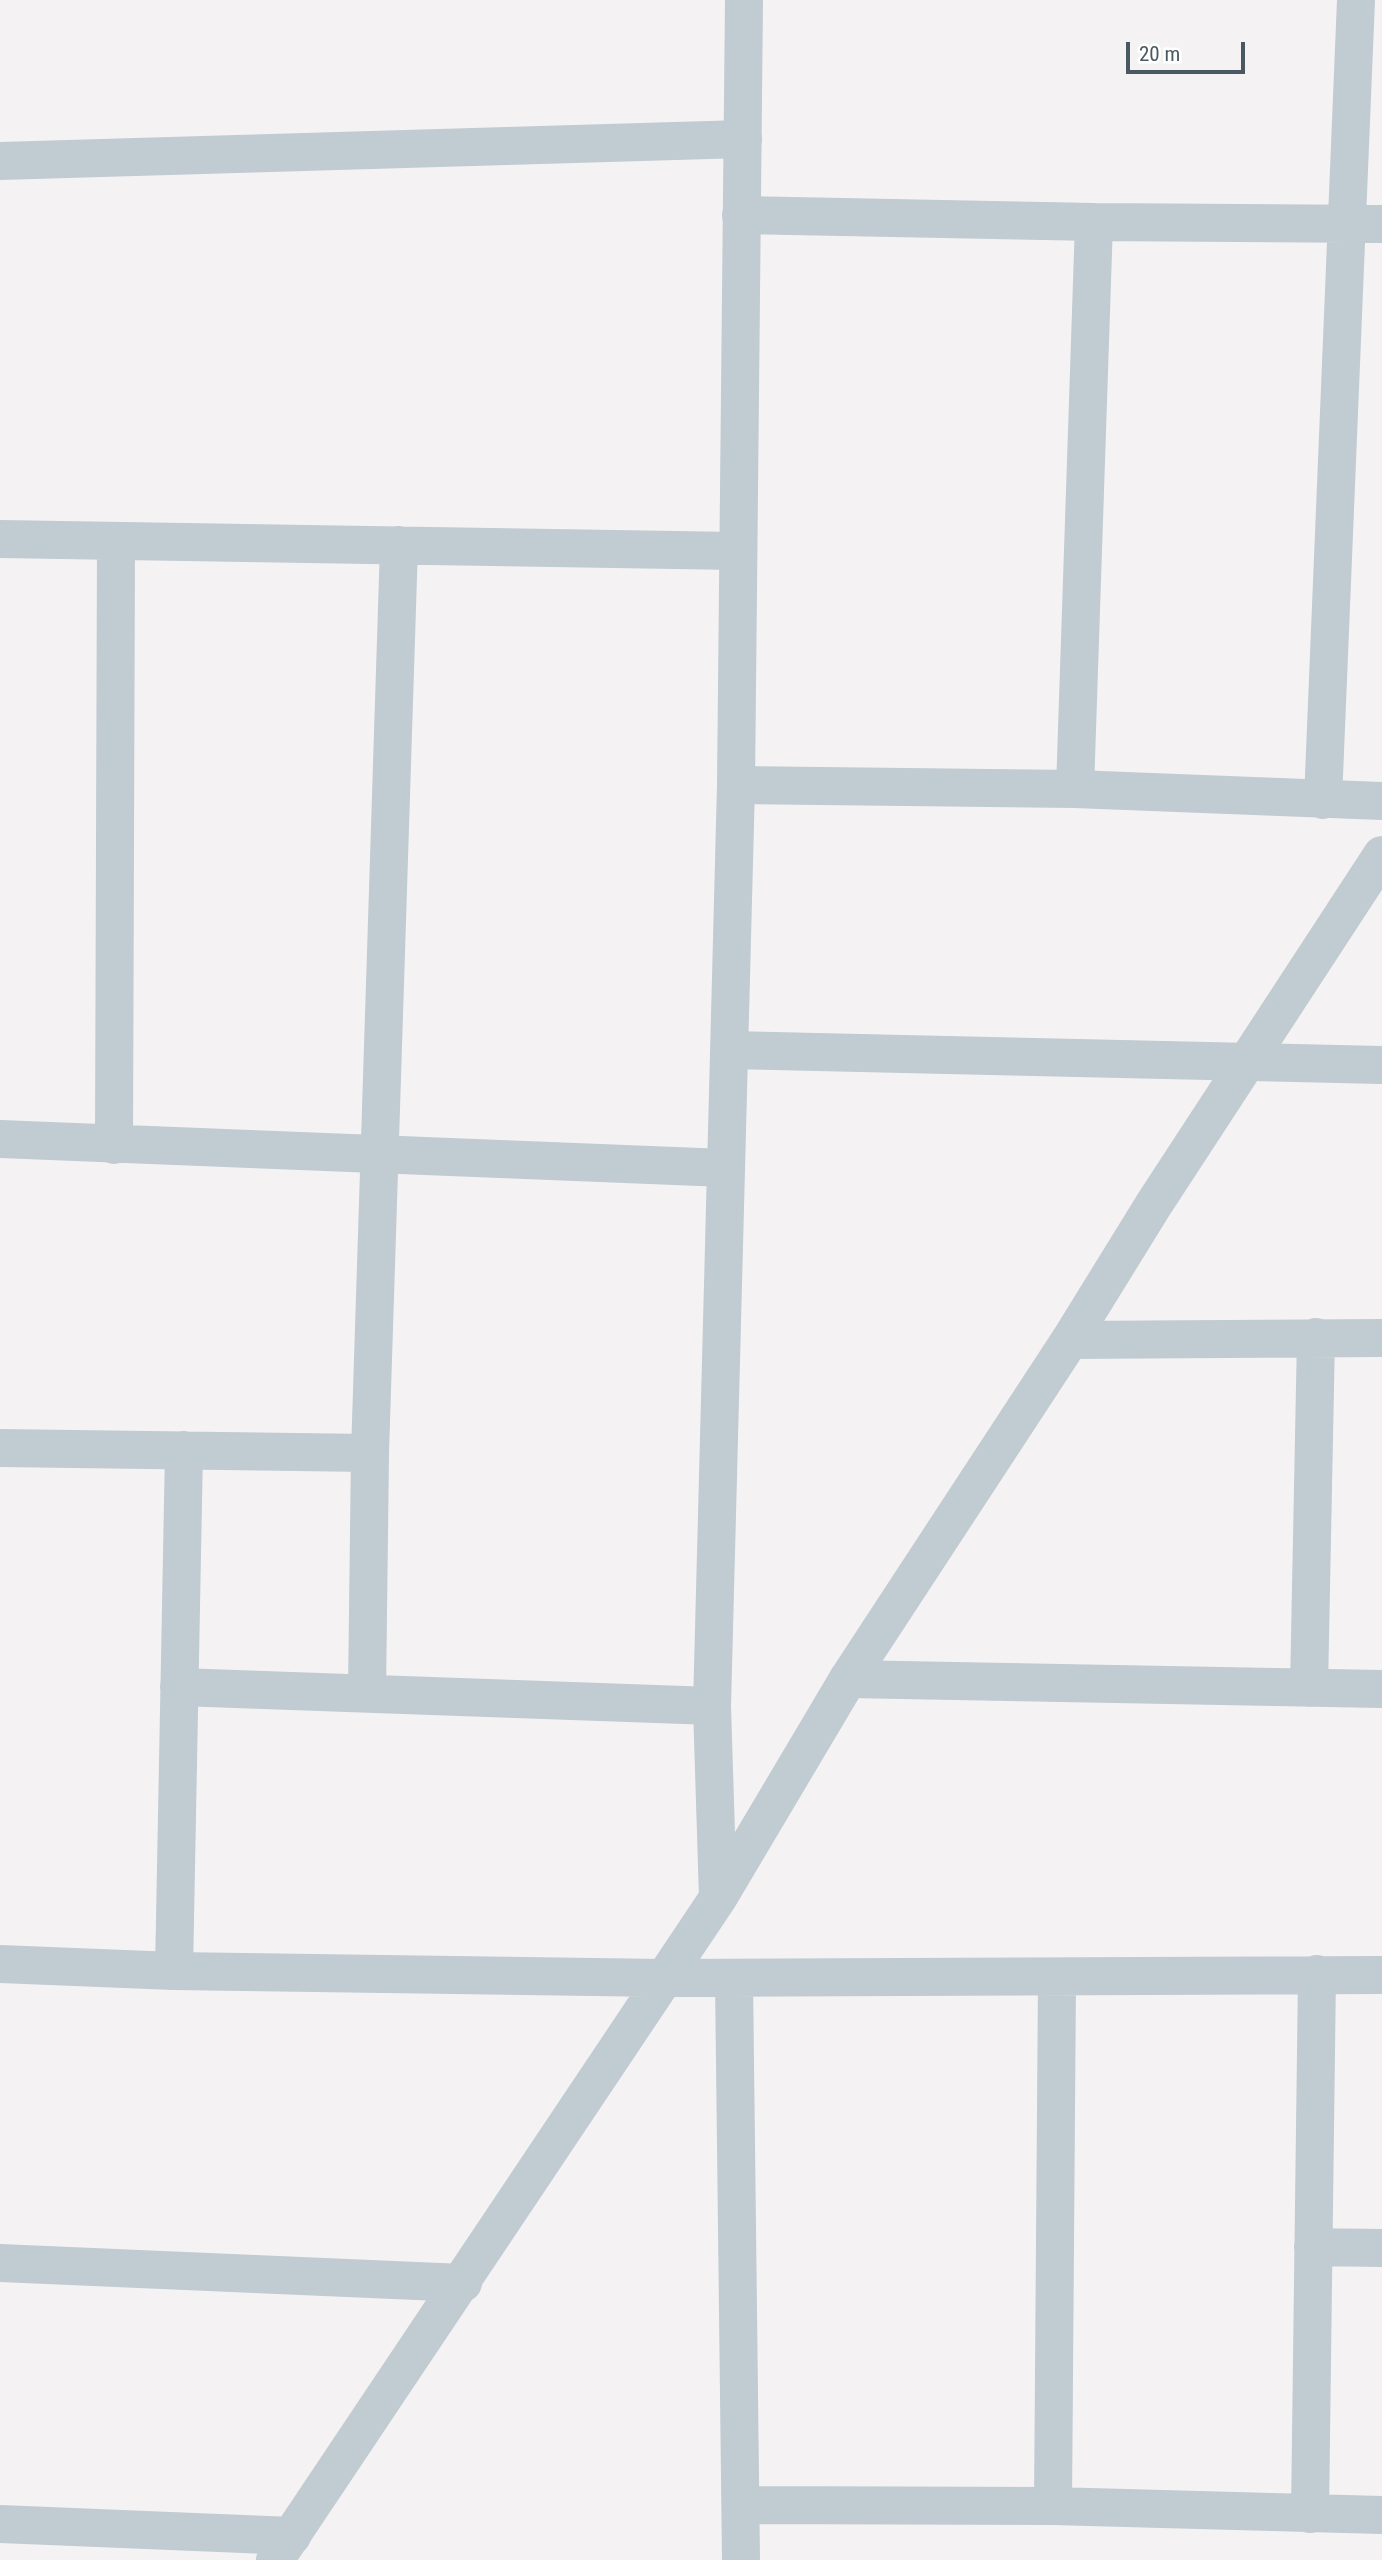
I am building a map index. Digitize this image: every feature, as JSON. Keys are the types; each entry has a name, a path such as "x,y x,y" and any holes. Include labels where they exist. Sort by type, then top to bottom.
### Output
{"street":[{"path":"718,1898 712,1706 736,785 744,0"},
{"path":"1323,800 1365,224 1356,0"},
{"path":"0,161 743,139"},
{"path":"741,215 1365,224"},
{"path":"1075,789 1094,222"},
{"path":"0,539 737,551"},
{"path":"114,1145 116,541"},
{"path":"367,1692 370,1453 399,545"},
{"path":"736,785 1075,789 1382,801"},
{"path":"0,2524 283,2548 463,2283 718,1898 848,1679 1382,855"},
{"path":"730,1050 1382,1065"},
{"path":"0,1139 725,1168"},
{"path":"1310,1688 1316,1337"},
{"path":"1070,1340 1382,1338"},
{"path":"0,1448 370,1453"},
{"path":"174,1970 184,1450"},
{"path":"848,1679 1382,1689"},
{"path":"179,1687 712,1706"},
{"path":"0,1964 174,1970 734,1979 1382,1975"},
{"path":"1310,2514 1317,1975"},
{"path":"1053,2505 1057,1977"},
{"path":"734,1979 741,2560"},
{"path":"1313,2247 1382,2248"},
{"path":"0,2263 463,2283"},
{"path":"742,2505 1053,2505 1382,2515"}]}
